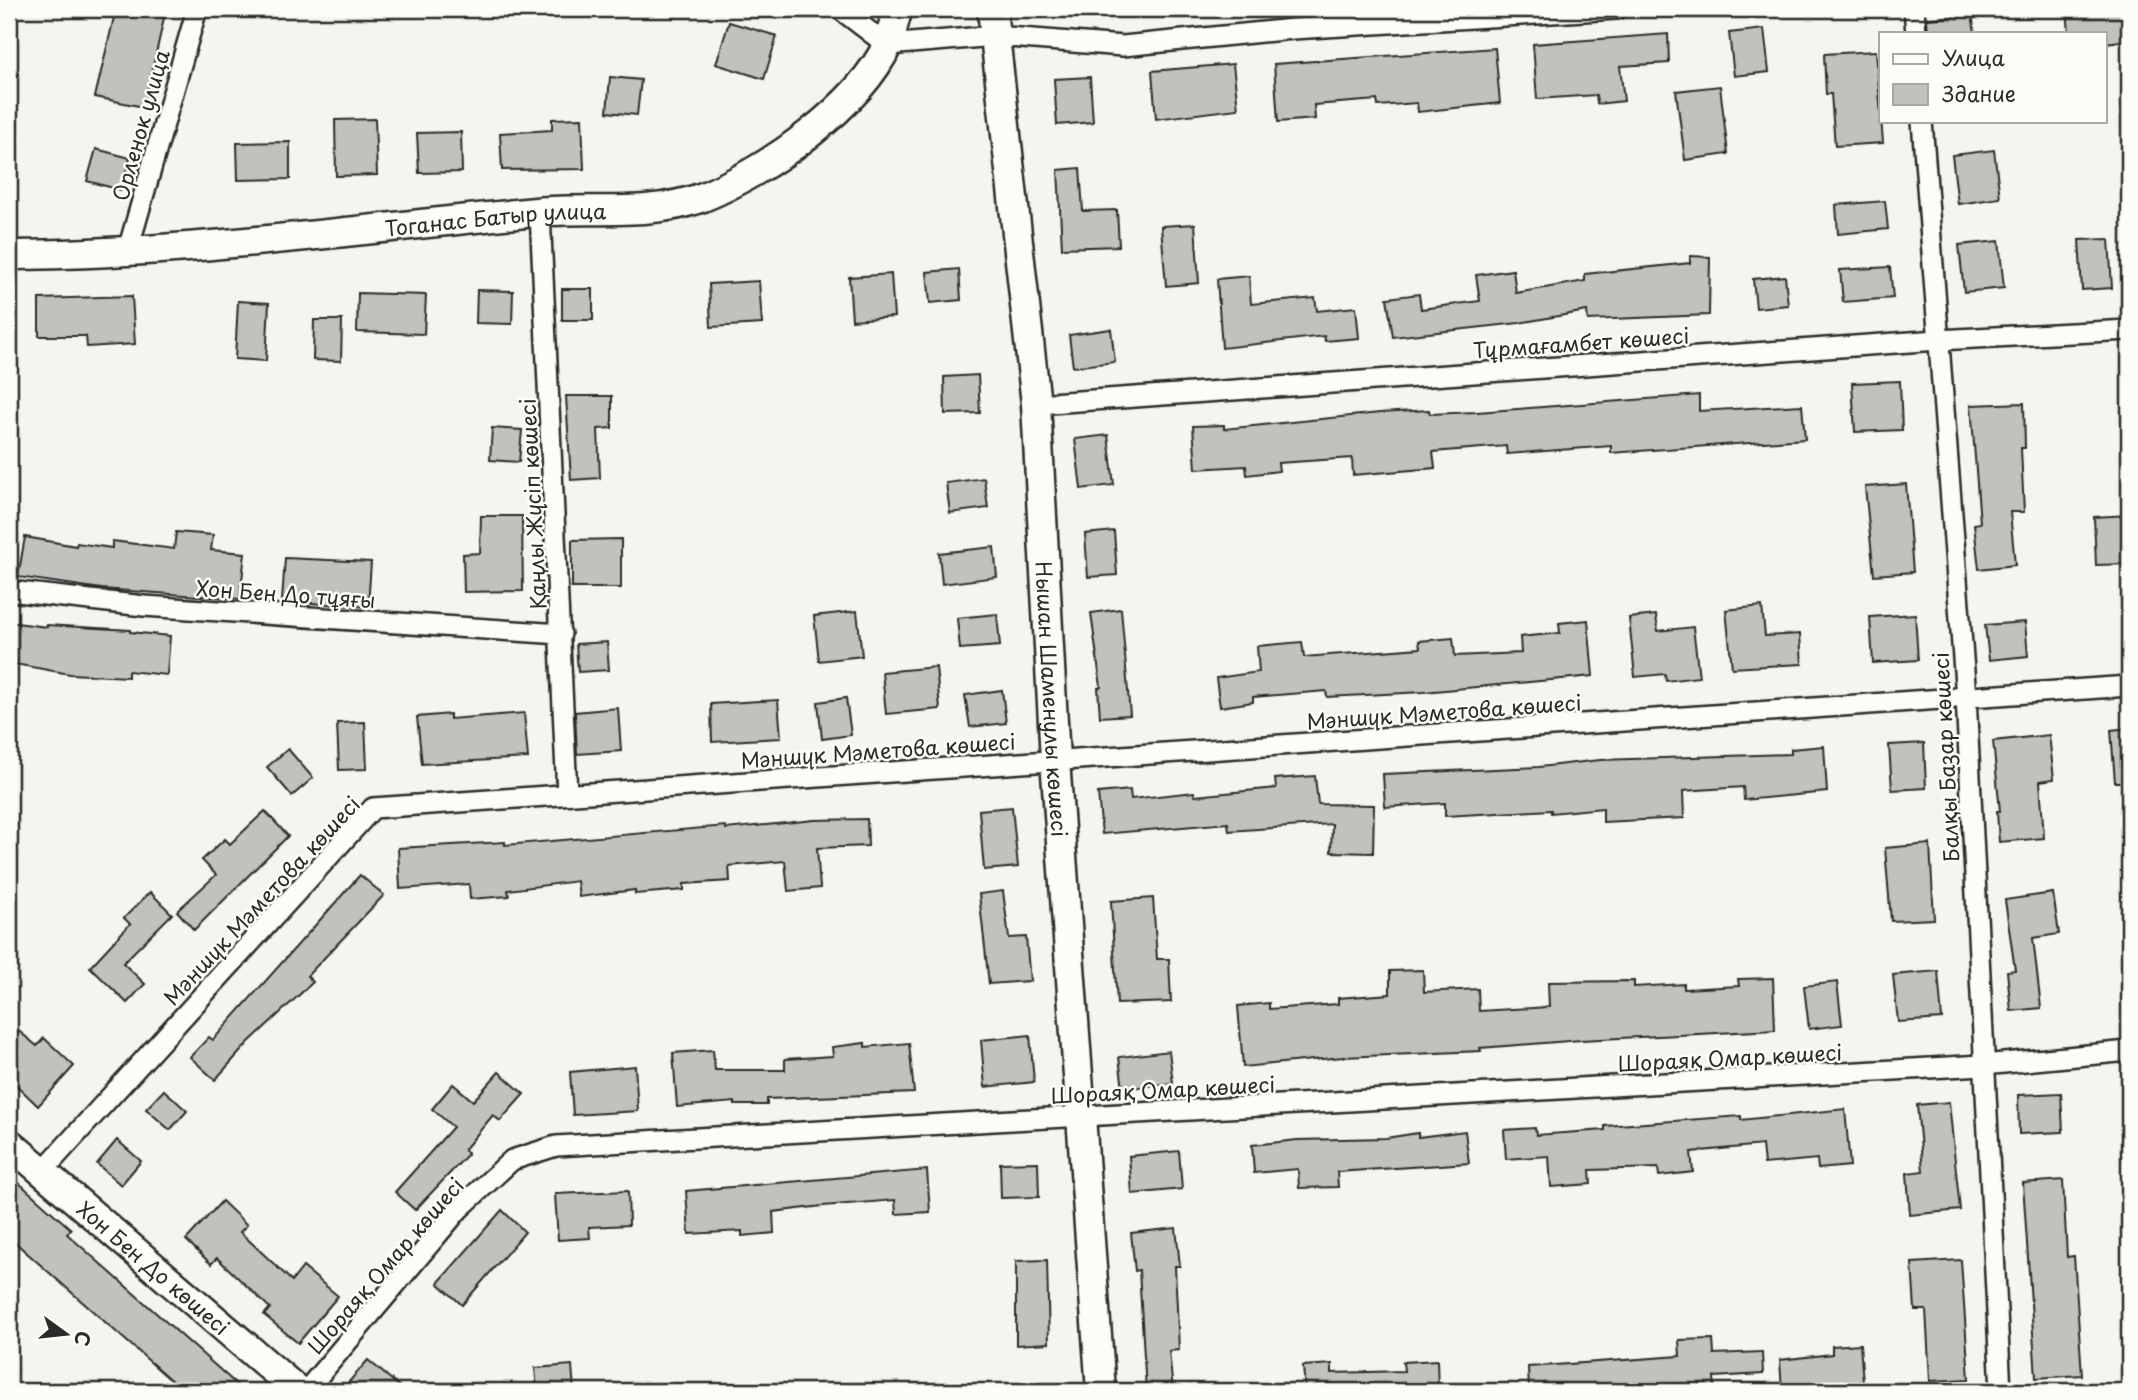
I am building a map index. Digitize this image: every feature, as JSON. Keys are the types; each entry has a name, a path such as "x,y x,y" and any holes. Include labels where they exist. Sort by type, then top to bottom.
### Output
{"street":[{"name":"Орленок улица","path":"127,253 197,9"},
{"path":"840,9 887,45 994,22 1124,46 1293,29 1617,9"},
{"name":"Тоганас Батыр улица","path":"9,256 127,253 540,212 636,210 701,198 760,170 810,134 861,83 887,45 898,9"},
{"path":"1914,9 1916,32"},
{"name":"Нышан Шаменулы көшесі","path":"994,22 1036,404 1055,760 1101,1391"},
{"name":"Балқы Базар көшесі","path":"1922,122 1966,698 2001,1391"},
{"name":"Қаңлы Жүсіп көшесі","path":"540,212 567,794"},
{"name":"Тұрмағамбет көшесі","path":"1036,404 1938,340 2129,330"},
{"name":"Хон Бен До тұяғы","path":"9,591 144,606 561,634"},
{"name":"Мәншүк Мәметова көшесі","path":"41,1173 373,808 2129,686"},
{"name":"Шораяқ Омар көшесі","path":"306,1391 459,1209 512,1160 556,1146 1983,1065 2129,1051"},
{"name":"Хон Бен До көшесі","path":"9,1143 298,1391"}],"building":[{"path":"116,9 166,9 144,107 95,97"},
{"path":"2067,9 2129,9 2129,40 2106,43 2106,32 2069,32"},
{"path":"1972,14 1975,32 1928,32 1927,19"},
{"path":"729,22 777,36 764,79 716,64"},
{"path":"1764,29 1769,72 1734,76 1729,33"},
{"path":"1668,34 1669,63 1620,66 1624,101 1597,104 1596,95 1537,99 1533,44"},
{"path":"1495,48 1500,103 1418,112 1417,103 1378,106 1377,100 1314,105 1315,119 1278,122 1274,64"},
{"path":"1876,51 1879,122 1881,122 1883,143 1835,146 1831,94 1826,94 1824,54"},
{"path":"1233,64 1238,109 1156,119 1152,71"},
{"path":"610,77 641,80 637,115 607,112"},
{"path":"1090,77 1093,122 1057,125 1054,79"},
{"path":"1720,86 1728,154 1685,160 1676,91"},
{"path":"582,118 584,169 502,170 500,133 552,130 552,119"},
{"path":"375,119 377,175 336,176 335,120"},
{"path":"461,132 462,172 419,173 417,133"},
{"path":"290,142 290,179 238,180 237,143"},
{"path":"96,149 130,158 121,190 87,181"},
{"path":"1994,150 2000,198 1958,204 1952,155"},
{"path":"1080,168 1083,211 1117,210 1119,246 1062,248 1058,170"},
{"path":"1885,201 1888,229 1838,234 1836,205"},
{"path":"1195,224 1199,283 1166,286 1161,226"},
{"path":"2109,239 2112,288 2082,290 2079,240"},
{"path":"1999,241 2004,288 1964,292 1959,245"},
{"path":"1690,256 1710,257 1709,315 1588,320 1587,311 1519,323 1393,337 1387,298 1419,294 1421,309 1480,301 1476,275 1513,270 1516,293 1585,281 1585,274 1690,263"},
{"path":"1890,267 1893,298 1843,302 1840,270"},
{"path":"959,269 961,300 930,303 927,272"},
{"path":"891,274 894,317 852,320 849,277"},
{"path":"1249,276 1251,304 1315,298 1317,311 1356,307 1359,338 1325,341 1324,336 1222,348 1217,279"},
{"path":"1785,276 1788,305 1756,308 1753,279"},
{"path":"759,281 762,324 711,327 709,284"},
{"path":"562,289 593,289 593,320 562,320"},
{"path":"477,290 513,291 512,324 476,323"},
{"path":"358,293 426,295 424,334 357,332"},
{"path":"132,296 135,344 87,347 86,336 39,336 39,299"},
{"path":"238,301 269,303 266,361 235,359"},
{"path":"314,320 342,320 341,361 313,360"},
{"path":"1111,329 1115,362 1073,367 1069,335"},
{"path":"978,375 980,413 945,414 944,377"},
{"path":"1900,381 1902,430 1855,432 1852,383"},
{"path":"1699,395 1699,411 1802,405 1805,439 1611,453 1611,446 1507,454 1506,446 1433,452 1435,468 1353,475 1352,458 1278,463 1279,471 1247,475 1246,466 1196,469 1193,426 1224,425 1224,429 1380,413 1429,410 1430,414 1477,412"},
{"path":"566,396 612,396 612,428 598,429 600,478 571,480"},
{"path":"2024,403 2025,448 2021,448 2024,512 2010,512 2015,565 1979,569 1974,524 1980,523 1971,405"},
{"path":"492,428 522,430 519,462 490,460"},
{"path":"1108,435 1114,485 1081,489 1075,439"},
{"path":"984,478 988,508 950,513 946,483"},
{"path":"1906,484 1913,572 1874,575 1865,487"},
{"path":"2129,515 2129,564 2096,565 2094,517"},
{"path":"481,516 522,516 523,591 464,592 463,554 480,553"},
{"path":"1114,531 1117,575 1088,577 1085,534"},
{"path":"176,532 213,535 211,550 245,553 240,599 102,589 18,577 25,537 76,546 77,543 112,548 112,541 174,549"},
{"path":"621,539 621,588 572,588 572,540"},
{"path":"994,547 997,577 942,584 939,553"},
{"path":"285,558 371,562 368,607 282,601"},
{"path":"1762,606 1765,636 1800,634 1802,664 1732,668 1726,610"},
{"path":"1121,609 1130,715 1100,717 1098,688 1101,687 1091,613"},
{"path":"857,611 862,656 819,661 814,616"},
{"path":"997,614 1000,646 960,649 957,618"},
{"path":"1915,614 1918,660 1873,663 1870,617"},
{"path":"1656,615 1658,631 1693,627 1699,677 1666,681 1665,674 1635,677 1629,618"},
{"path":"1588,620 1593,676 1424,692 1327,697 1326,691 1253,697 1253,702 1220,707 1216,678 1259,672 1257,646 1302,642 1304,657 1420,648 1419,641 1453,638 1455,656 1521,653 1520,637 1560,633 1559,623"},
{"path":"9,622 47,627 130,630 170,636 167,675 128,671 128,677 70,674 9,663"},
{"path":"2025,622 2028,656 1989,660 1985,625"},
{"path":"607,642 609,670 578,672 576,644"},
{"path":"936,667 940,709 886,714 882,672"},
{"path":"1002,690 1006,723 970,727 965,695"},
{"path":"846,698 851,735 822,739 818,702"},
{"path":"778,700 781,738 712,742 711,704"},
{"path":"618,708 621,751 577,754 575,712"},
{"path":"524,713 528,758 422,764 417,717 450,714 450,719"},
{"path":"365,722 367,769 339,770 337,723"},
{"path":"2129,728 2129,782 2115,782 2111,730"},
{"path":"2049,735 2054,779 2040,781 2044,838 1999,842 1997,811 2000,811 1993,741"},
{"path":"1924,743 1926,788 1892,790 1889,745"},
{"path":"1824,746 1827,792 1744,800 1743,787 1683,791 1684,818 1603,822 1603,808 1551,813 1551,810 1445,816 1445,803 1385,807 1383,774 1539,767 1600,760 1791,754 1791,749"},
{"path":"288,749 313,778 292,796 267,767"},
{"path":"1315,776 1318,804 1374,805 1373,853 1331,852 1332,824 1229,831 1228,823 1102,834 1098,793 1130,790 1131,799 1194,792 1195,796 1276,788 1275,779"},
{"path":"1012,807 1018,867 984,870 979,810"},
{"path":"265,811 288,836 194,930 177,911 216,875 202,860 225,839 230,844"},
{"path":"867,819 868,846 817,848 820,888 788,891 785,861 729,866 730,881 684,884 684,890 635,894 635,890 579,897 577,881 508,890 509,896 470,899 469,884 400,889 398,848 505,842 505,845 726,826 726,829 814,820"},
{"path":"1930,844 1934,919 1891,921 1885,848"},
{"path":"360,875 384,895 307,976 313,982 249,1042 215,1080 190,1057 209,1037 213,1040"},
{"path":"1003,891 1009,938 1026,937 1030,981 989,984 979,894"},
{"path":"150,892 172,914 123,963 145,984 127,1003 90,967 130,924 124,918"},
{"path":"2053,893 2059,934 2033,938 2041,1008 2011,1011 2007,971 2015,970 2005,900"},
{"path":"1153,898 1157,959 1169,959 1171,1002 1117,1004 1111,901"},
{"path":"1423,970 1424,992 1478,989 1479,1011 1549,1007 1548,982 1634,981 1634,987 1684,984 1684,989 1739,986 1738,979 1773,978 1775,1030 1581,1040 1480,1048 1481,1051 1343,1057 1243,1067 1238,1006 1269,1003 1269,1009 1338,1004 1338,998 1390,994 1390,971"},
{"path":"1938,971 1942,1019 1898,1022 1893,975"},
{"path":"1837,982 1842,1025 1809,1029 1804,986"},
{"path":"9,1023 37,1046 44,1038 74,1066 38,1106 9,1078"},
{"path":"1030,1035 1034,1082 985,1087 981,1040"},
{"path":"865,1043 865,1047 909,1043 914,1093 767,1099 767,1105 735,1105 735,1102 677,1107 673,1053 713,1050 715,1070 785,1070 785,1059 833,1056 832,1047"},
{"path":"1169,1051 1173,1083 1123,1089 1119,1057"},
{"path":"635,1066 638,1111 573,1115 570,1072"},
{"path":"499,1072 524,1094 500,1121 493,1115 464,1150 468,1154 415,1210 395,1192 453,1127 432,1109 453,1084 473,1101"},
{"path":"164,1090 187,1111 170,1130 146,1109"},
{"path":"2061,1093 2063,1132 2019,1134 2018,1095"},
{"path":"1949,1102 1960,1210 1910,1215 1907,1173 1923,1171 1917,1105"},
{"path":"1845,1109 1850,1166 1818,1169 1817,1159 1764,1164 1762,1145 1691,1152 1693,1172 1659,1176 1658,1168 1590,1170 1591,1184 1551,1187 1549,1156 1506,1159 1504,1130 1535,1128 1536,1135 1605,1130 1605,1126 1741,1116 1741,1120"},
{"path":"1465,1131 1469,1163 1337,1172 1338,1187 1299,1188 1298,1169 1254,1173 1252,1145 1297,1140 1386,1138 1418,1133 1418,1137"},
{"path":"117,1140 141,1161 121,1185 97,1164"},
{"path":"1179,1151 1182,1189 1132,1194 1129,1156"},
{"path":"1038,1162 1039,1197 1001,1198 1000,1163"},
{"path":"927,1170 930,1212 896,1214 895,1200 823,1206 773,1212 774,1233 742,1236 742,1231 689,1234 686,1191"},
{"path":"9,1174 71,1229 67,1234 244,1391 183,1391 9,1237"},
{"path":"2063,1180 2067,1257 2074,1256 2082,1375 2036,1378 2023,1183"},
{"path":"628,1191 629,1225 589,1227 590,1238 558,1240 555,1194"},
{"path":"222,1201 247,1225 240,1232 292,1281 303,1267 338,1296 298,1343 264,1315 270,1308 217,1258 211,1264 186,1240"},
{"path":"502,1210 525,1232 462,1305 438,1283"},
{"path":"1176,1228 1180,1266 1175,1266 1179,1350 1169,1351 1173,1391 1146,1391 1139,1270 1135,1271 1131,1233"},
{"path":"1047,1260 1049,1343 1016,1345 1016,1261"},
{"path":"1961,1260 1969,1379 1930,1381 1926,1310 1915,1310 1912,1263"},
{"path":"1713,1339 1714,1354 1762,1352 1763,1374 1714,1377 1715,1391 1529,1391 1528,1367 1680,1356 1679,1340"},
{"path":"1860,1344 1863,1382 1782,1391 1780,1360 1832,1354 1832,1346"},
{"path":"368,1360 405,1391 341,1391"},
{"path":"1437,1360 1438,1391 1305,1391 1303,1366 1332,1364 1332,1373 1404,1371 1403,1362"},
{"path":"572,1365 574,1391 537,1391 535,1368"}]}
